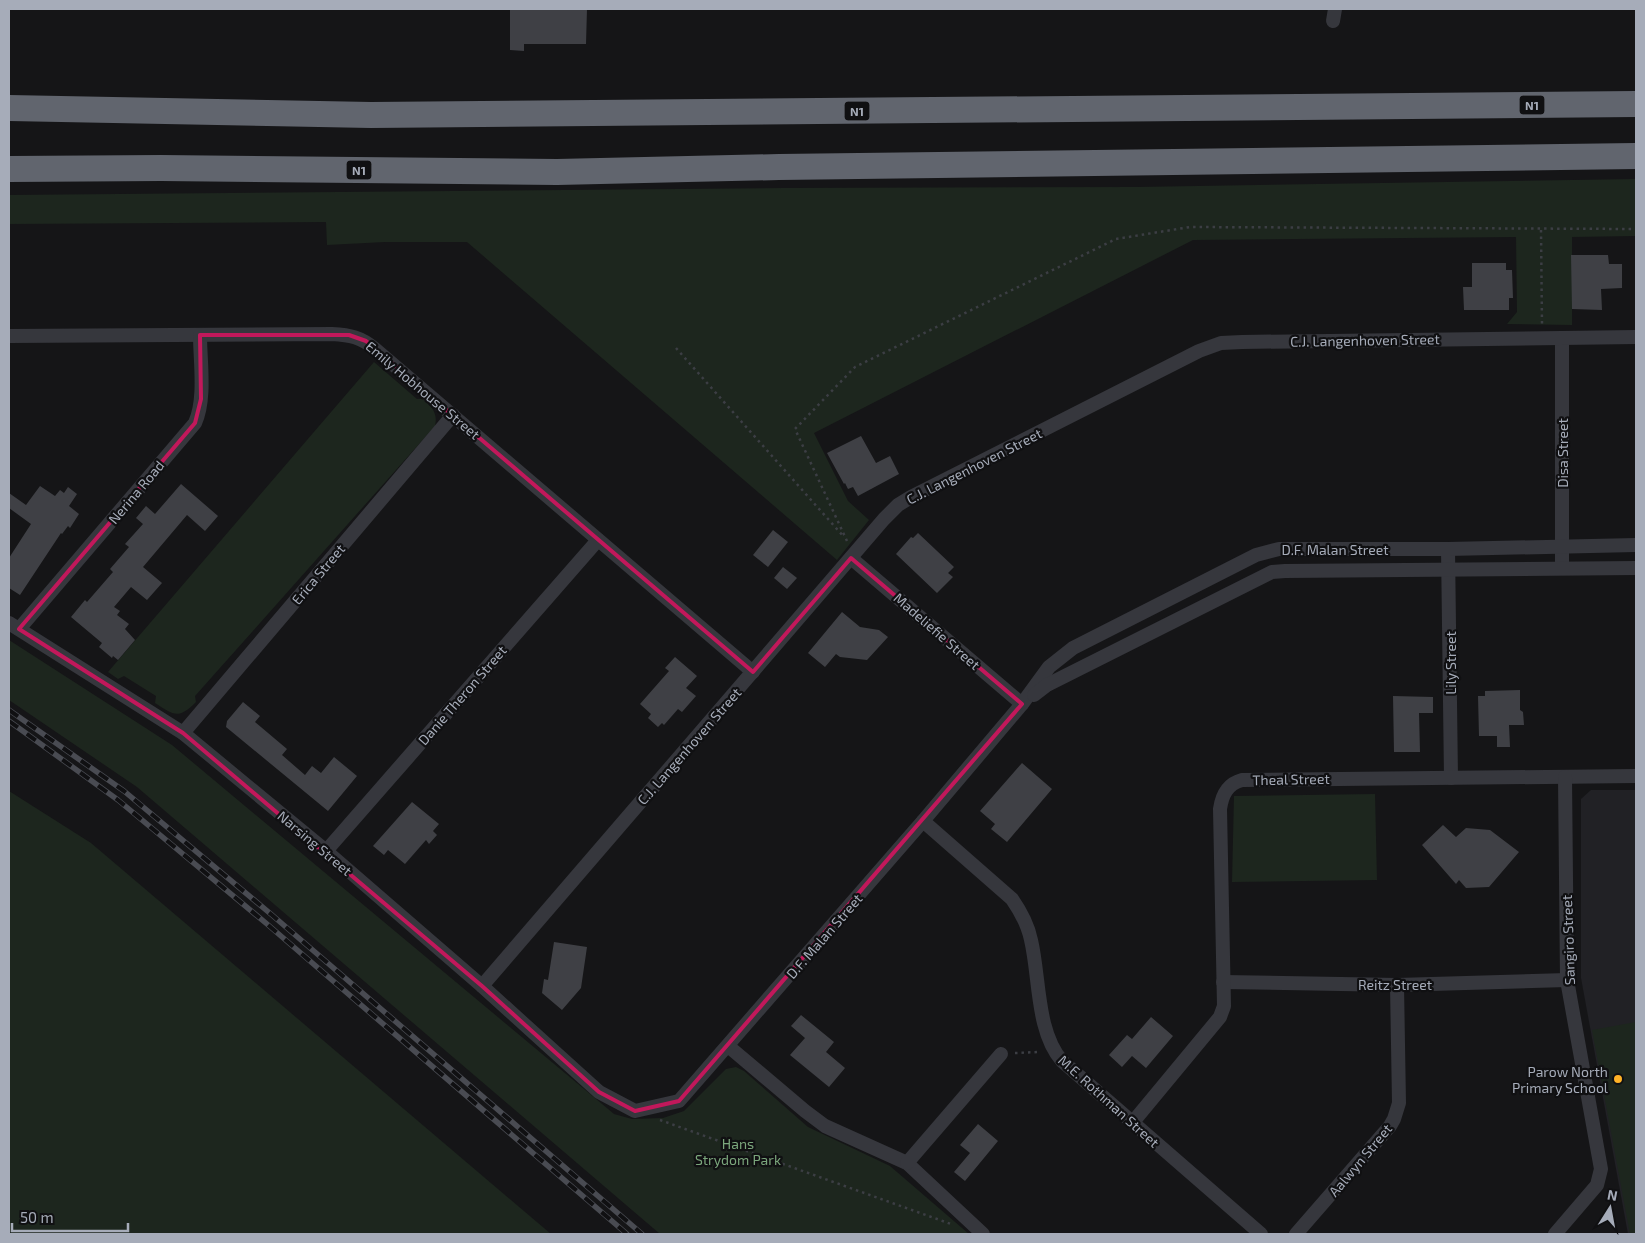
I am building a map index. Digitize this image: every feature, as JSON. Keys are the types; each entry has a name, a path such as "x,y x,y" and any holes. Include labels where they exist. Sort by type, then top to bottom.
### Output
{"highway":[{"name":"N1","path":"9,117 286,113 371,115 1636,104"},
{"path":"9,108 286,113"},
{"name":"N1","path":"9,169 171,168 557,172 1636,156"}],"street":[{"name":"Nerina Road","path":"14,626 195,423 200,413 201,399 200,335"},
{"name":"Emily Hobhouse Street","path":"9,336 349,335 366,341 753,672"},
{"name":"C.J. Langenhoven Street","path":"482,986 884,519 898,505 912,497 1208,347 1221,344 1242,342 1636,337"},
{"name":"Disa Street","path":"1562,338 1562,568"},
{"name":"Erica Street","path":"183,733 453,415"},
{"name":"Danie Theron Street","path":"326,851 598,540"},
{"name":"D.F. Malan Street","path":"634,1111 679,1101 923,822 1022,704 1050,667 1073,648 1263,552 1279,549 1636,546"},
{"name":"Lily Street","path":"1448,549 1451,778"},
{"path":"1263,552 1272,572"},
{"name":"Madeliefie Street","path":"851,558 1022,704"},
{"name":"D.F. Malan Street","path":"1022,704 1047,686 1272,572 1285,570 1636,568"},
{"name":"Narsing Street","path":"14,626 183,733 326,851 482,986 599,1092 634,1111"},
{"name":"Theal Street","path":"1133,1122 1220,1017 1224,1006 1220,809 1226,790 1234,782 1242,780 1636,776"},
{"name":"Sangiro Street","path":"1555,1234 1597,1185 1600,1169 1567,980 1565,777"},
{"name":"M.E. Rothman Street","path":"923,822 1012,899 1020,911 1031,940 1048,1037 1054,1051 1062,1061 1261,1234"},
{"name":"Reitz Street","path":"1223,982 1397,984 1567,980"},
{"name":"Aalwyn Street","path":"1296,1234 1390,1126 1394,1118 1399,1104 1397,984"},
{"path":"728,1046 804,1111 825,1126 907,1163 983,1234"},
{"path":"907,1163 1001,1054"}],"path":[{"path":"851,558 847,541 795,429 855,367 1116,238 1190,227 1636,229"},
{"path":"1541,230 1542,338"},
{"path":"676,348 847,541"},
{"path":"1001,1054 1054,1051"},
{"path":"634,1111 951,1224"}],"highlighted area":[{"path":"200,335 349,335 366,341 753,672 851,558 1022,704 679,1101 635,1111 599,1092 482,986 183,733 19,629 195,423 201,399"}],"shaded area":[{"name":"Parow North Primary School","path":"1591,790 1636,790 1636,1234 1628,1234 1581,978 1581,799"}],"green space":[{"path":"1636,179 1636,236 1572,237 1572,325 1507,324 1517,312 1516,237 1193,240 814,433 848,501 869,520 837,560 467,242 385,242 327,245 326,222 9,224 9,195 784,188 1137,187"},
{"path":"374,362 417,399 423,399 429,405 435,414 435,426 195,696 196,702 190,708 180,713 172,713 155,703 156,696 124,676 118,679 108,672"},
{"name":"Hans Strydom Park","path":"9,640 172,745 614,1114 632,1119 663,1118 684,1111 726,1069 736,1067 744,1071 808,1127 890,1166 969,1234 660,1234 137,787 9,700"},
{"path":"9,791 91,843 551,1234 9,1234"},
{"path":"1375,794 1377,880 1232,882 1234,796"},
{"path":"1636,1022 1636,1234 1630,1234 1592,1030"}],"building":[{"path":"510,9 587,9 586,44 524,44 524,51 510,50"},
{"path":"1571,255 1608,255 1609,264 1622,264 1622,288 1601,289 1602,310 1572,309"},
{"path":"1472,263 1506,263 1506,270 1512,270 1513,298 1509,298 1509,310 1464,310 1463,287 1472,287"},
{"path":"861,436 876,463 890,456 899,474 858,496 853,487 848,489 844,484 827,453"},
{"path":"181,484 218,516 205,531 187,515 143,567 162,583 147,600 131,587 114,607 120,611 117,615 129,624 125,629 135,640 118,660 113,656 112,658 99,647 102,643 71,617 113,572 110,569 129,547 125,544 143,524 136,518 146,506 155,514"},
{"path":"40,486 55,496 60,490 64,493 68,487 77,494 69,506 79,514 70,528 68,526 61,533 20,595 9,588 9,558 31,524 9,508 9,493 26,505"},
{"path":"773,530 788,542 768,567 753,555"},
{"path":"918,533 954,567 948,573 953,577 937,593 896,554 911,537 913,538"},
{"path":"783,567 797,578 787,589 774,578"},
{"path":"842,612 860,627 879,630 888,637 867,660 840,657 836,654 825,667 808,653"},
{"path":"675,657 697,676 686,688 696,696 682,712 678,709 664,725 662,723 658,727 648,718 651,714 640,704 669,671 665,668"},
{"path":"1520,690 1520,710 1523,712 1524,725 1509,725 1510,747 1497,747 1497,736 1479,736 1478,696 1485,696 1485,691"},
{"path":"1393,696 1433,697 1433,713 1419,713 1420,752 1394,752"},
{"path":"243,702 260,716 255,722 287,749 282,755 305,775 312,766 321,773 334,757 357,776 328,811 226,727 227,721"},
{"path":"1022,763 1052,789 1007,842 991,829 995,824 980,811"},
{"path":"412,802 439,824 433,831 437,835 429,844 426,840 405,864 388,850 384,855 373,846"},
{"path":"1443,825 1456,837 1466,828 1490,830 1519,852 1489,887 1466,888 1459,880 1456,884 1422,845"},
{"path":"554,942 587,947 581,988 562,1010 542,993 544,979 548,980"},
{"path":"801,1015 834,1042 826,1052 845,1068 829,1087 790,1055 805,1038 791,1026"},
{"path":"1151,1017 1173,1036 1146,1068 1132,1056 1122,1067 1109,1055 1127,1035 1132,1039"},
{"path":"978,1124 998,1141 965,1181 954,1172 970,1153 960,1145"}],"railway":[{"path":"9,710 124,791 272,915 642,1234"},
{"path":"9,721 118,800 267,924 627,1234"}],"place":[{"name":"Parow North Primary School","path":"1618,1079"}]}
